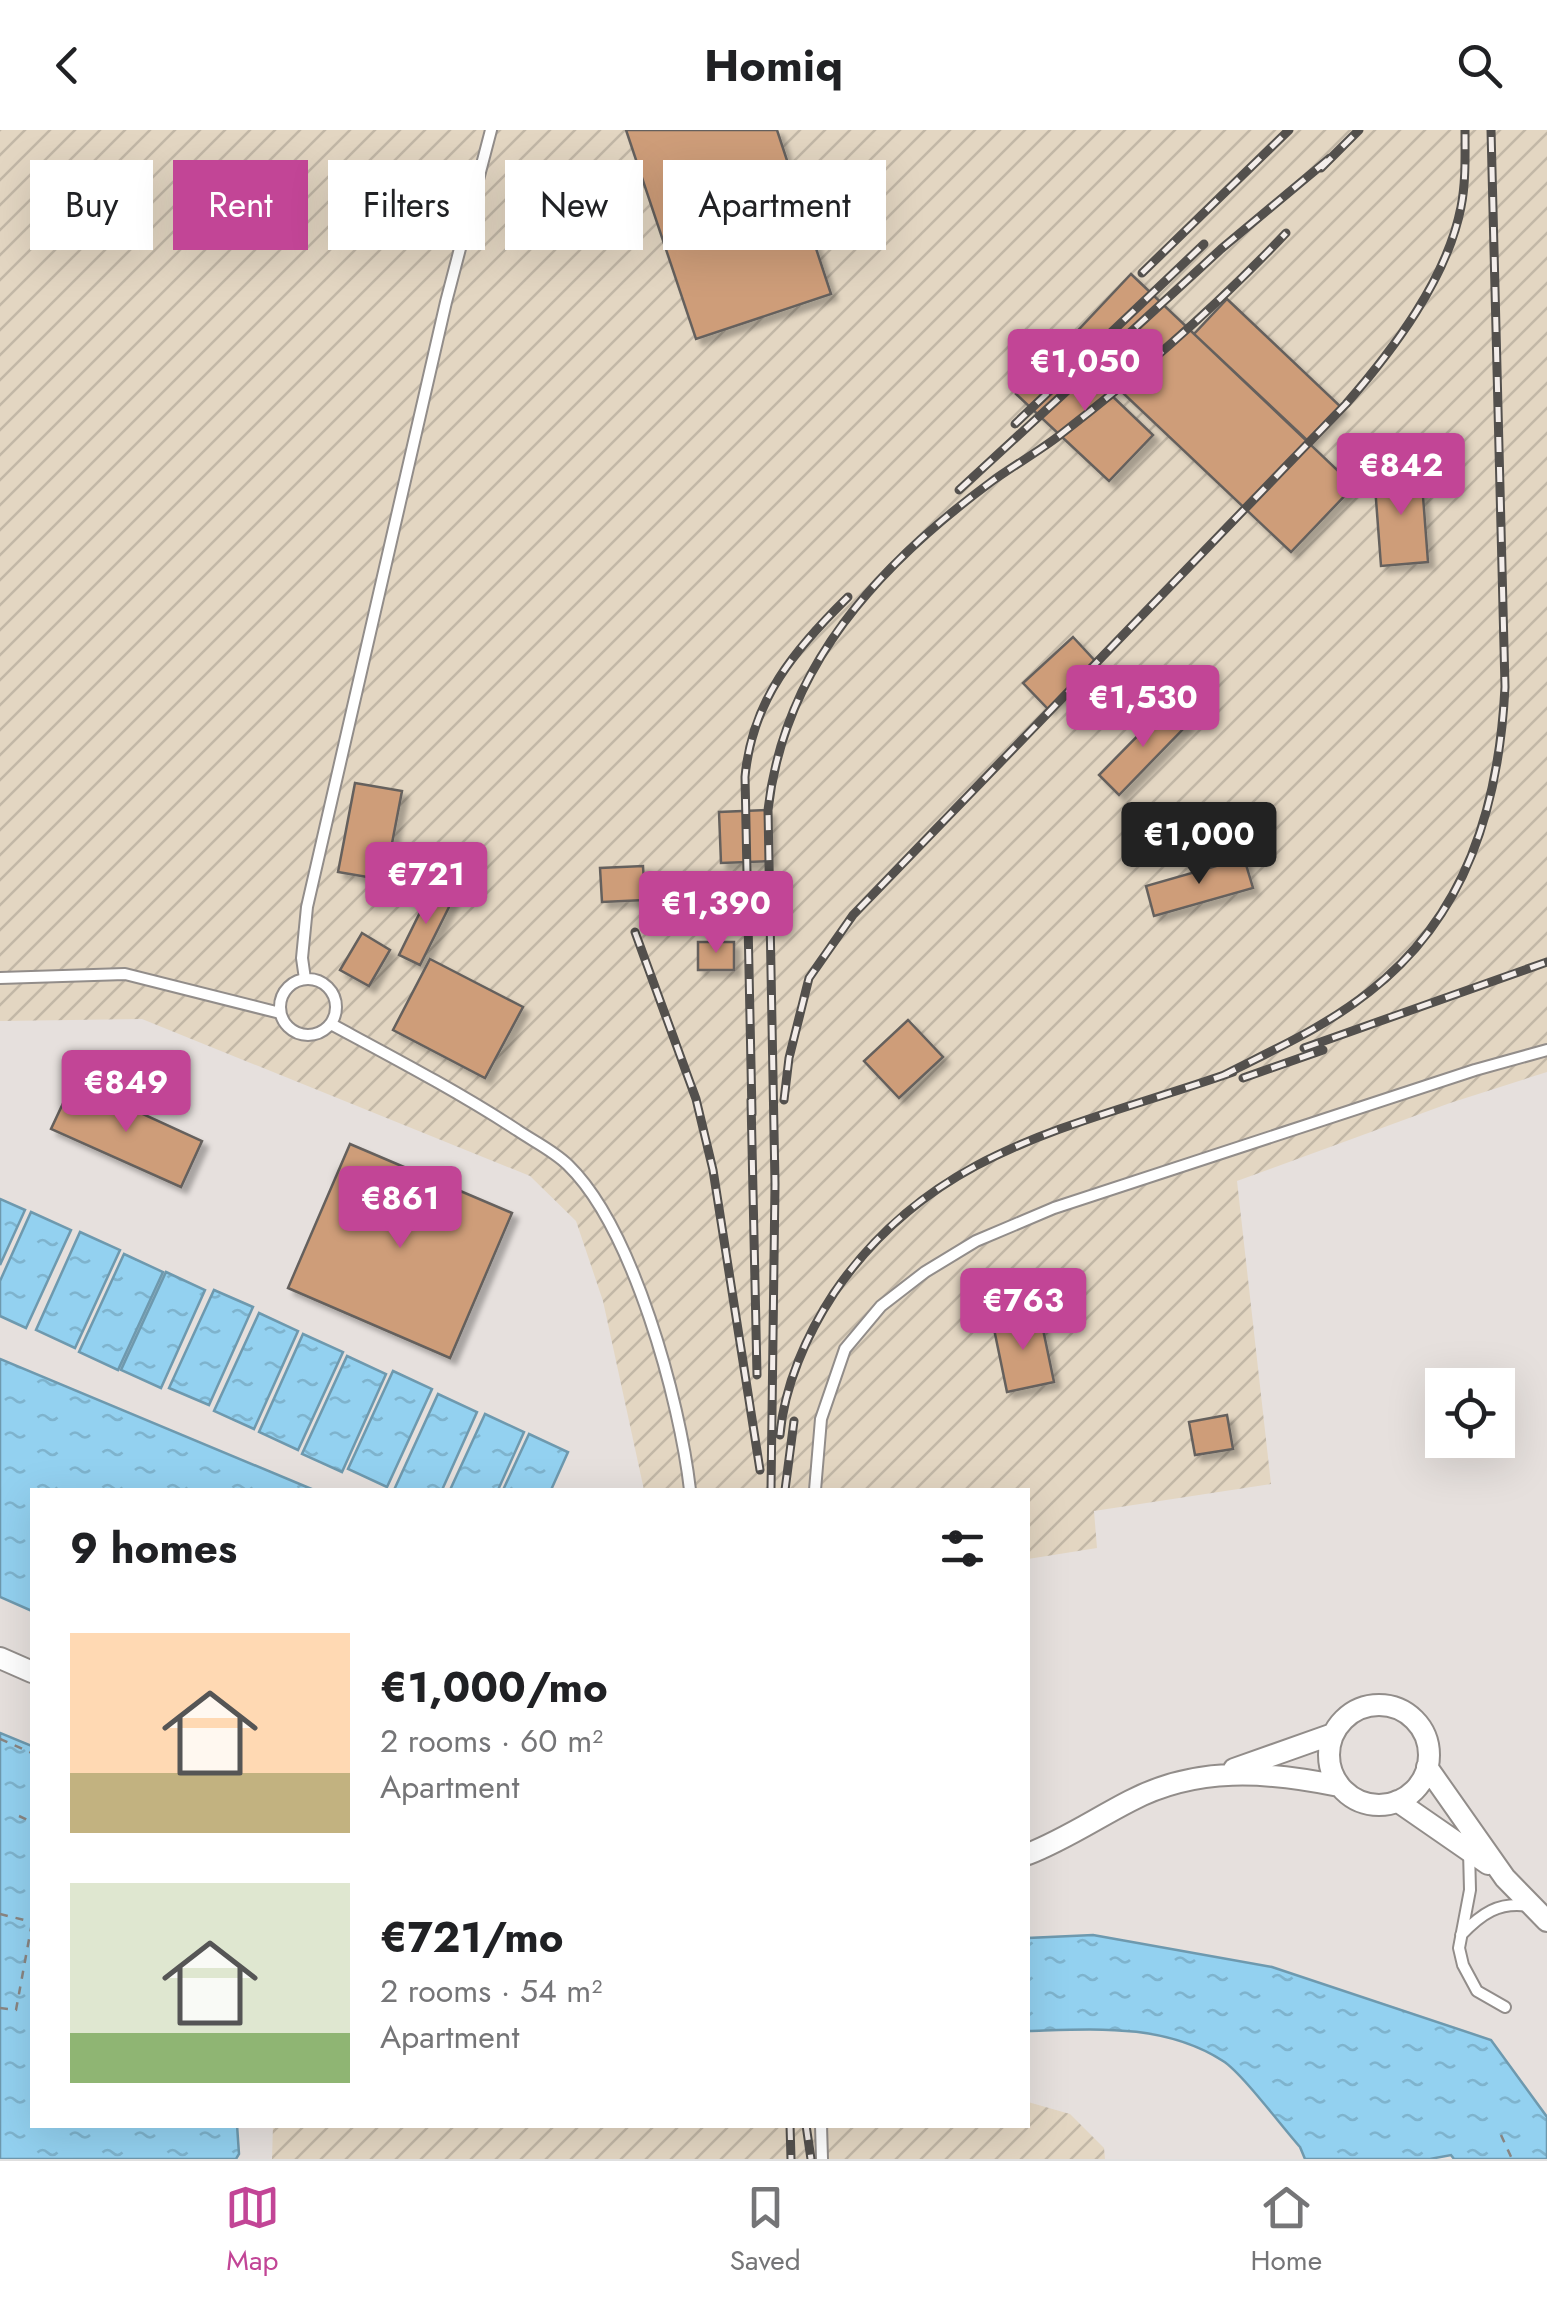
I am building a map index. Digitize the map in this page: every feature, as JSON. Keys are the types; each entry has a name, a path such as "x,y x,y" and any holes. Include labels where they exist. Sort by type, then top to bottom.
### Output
{"street":[{"path":"0,1658 30,1671"},
{"path":"1030,1853 1066,1839 1131,1800 1182,1778 1223,1774 1296,1777 1339,1786 1364,1802 1378,1805 1397,1801 1418,1786 1427,1767 1428,1744 1423,1730 1401,1710 1387,1705 1357,1709 1344,1718 1333,1734 1328,1758 1339,1786"},
{"path":"1223,1774 1333,1734"},
{"path":"1427,1767 1505,1878 1547,1921"},
{"path":"1397,1801 1505,1878"}],"lane":[{"path":"305,979 302,958 307,907 446,302 491,130"},
{"path":"0,978 124,974 280,1012"},
{"path":"305,979 323,984 335,998 331,1024 324,1031 306,1036 289,1028 280,1012 288,987 305,979"},
{"path":"331,1024 447,1087 552,1153 567,1163 600,1203 633,1275 653,1332 685,1448 690,1488"},
{"path":"814,1488 820,1418 844,1349 881,1306 942,1261 976,1241 1054,1208 1547,1050"},
{"path":"1469,1850 1470,1890 1461,1936 1463,1965 1477,1991 1504,2007"},
{"path":"1461,1936 1492,1910 1510,1903 1530,1906"},
{"path":"822,2128 822,2159"}],"path":[{"path":"0,1740 30,1752"},
{"path":"20,1816 30,1821"},
{"path":"0,1914 30,1922"},
{"path":"0,2008 16,2010 30,1933"},
{"path":"1501,2135 1512,2159"}],"shaded area":[{"path":"0,130 1547,130 1547,1072 1237,1181 1271,1484 1094,1511 1097,1548 1030,1559 1030,1488 644,1488 603,1301 576,1221 530,1176 142,1019 0,1021"},
{"path":"1030,2103 1070,2114 1104,2148 1105,2159 272,2159 273,2128 1030,2128"}],"water":[{"path":"0,1199 25,1210 0,1265"},
{"path":"31,1212 71,1230 26,1328 0,1316 0,1281"},
{"path":"80,1232 120,1250 75,1348 36,1330"},
{"path":"124,1254 163,1272 118,1370 79,1352"},
{"path":"166,1272 205,1290 161,1388 121,1370"},
{"path":"214,1290 253,1307 209,1405 169,1388"},
{"path":"259,1313 298,1331 254,1429 214,1411"},
{"path":"303,1334 343,1352 298,1450 259,1432"},
{"path":"347,1356 386,1374 342,1472 302,1454"},
{"path":"0,1359 309,1488 30,1488 30,1610 0,1597"},
{"path":"393,1371 432,1389 387,1487 348,1469"},
{"path":"438,1394 477,1412 443,1488 395,1488"},
{"path":"485,1414 524,1432 499,1488 451,1488"},
{"path":"529,1434 568,1452 552,1488 504,1488"},
{"path":"0,1733 30,1745 30,2128 237,2128 239,2154 236,2159 0,2159"},
{"path":"1093,1935 1272,1967 1491,2040 1547,2117 1547,2159 1454,2159 1451,2155 1430,2159 1305,2159 1300,2147 1241,2077 1223,2061 1200,2049 1153,2034 1128,2031 1030,2031 1030,1938"}],"building":[{"path":"626,130 777,130 787,160 663,160 663,240 643,181 643,160 636,160"},
{"path":"666,250 817,250 831,294 696,339"},
{"path":"1131,274 1354,486 1291,552 1068,341"},
{"path":"1227,299 1342,408 1309,442 1194,334"},
{"path":"1061,347 1153,435 1109,481 1016,394"},
{"path":"1421,470 1428,562 1381,566 1374,473"},
{"path":"1073,637 1097,663 1048,709 1023,683"},
{"path":"1167,706 1187,725 1119,795 1099,775"},
{"path":"355,783 402,791 385,880 338,872"},
{"path":"769,810 771,861 721,863 719,812"},
{"path":"1244,858 1253,888 1154,916 1146,886"},
{"path":"643,866 645,900 602,902 600,868"},
{"path":"432,888 453,899 420,965 399,955"},
{"path":"362,933 390,950 369,986 340,970"},
{"path":"698,942 734,942 734,970 698,970"},
{"path":"430,959 523,1007 485,1078 393,1030"},
{"path":"908,1020 943,1057 899,1098 864,1061"},
{"path":"73,1082 202,1141 181,1187 51,1129"},
{"path":"350,1144 512,1213 450,1358 288,1288"},
{"path":"1040,1315 1054,1382 1007,1392 993,1324"},
{"path":"1227,1415 1233,1449 1195,1455 1189,1422"}],"railway":[{"path":"1142,273 1289,130"},
{"path":"1321,168 1359,130"},
{"path":"784,1100 789,1058 809,978 853,915 1346,404 1399,337 1431,287 1454,234 1464,188 1465,130"},
{"path":"1222,1076 1335,1016 1403,962 1454,893 1485,815 1495,774 1505,687 1491,130"},
{"path":"959,490 1221,249 1330,158"},
{"path":"771,1488 775,1184 768,810 778,758 794,710 816,665 844,623 911,548 991,482 1060,435 1148,364 1286,233"},
{"path":"1015,424 1204,244"},
{"path":"752,1114 745,777 749,749 779,678 848,597"},
{"path":"635,932 696,1099 713,1170 760,1470"},
{"path":"1304,1048 1547,962"},
{"path":"1243,1078 1323,1050"},
{"path":"780,1435 792,1379 824,1309 873,1244 917,1204 963,1173 1012,1148 1233,1072"},
{"path":"751,1100 757,1375"},
{"path":"785,1488 794,1421"},
{"path":"790,2128 791,2159"},
{"path":"806,2128 811,2159"}]}
